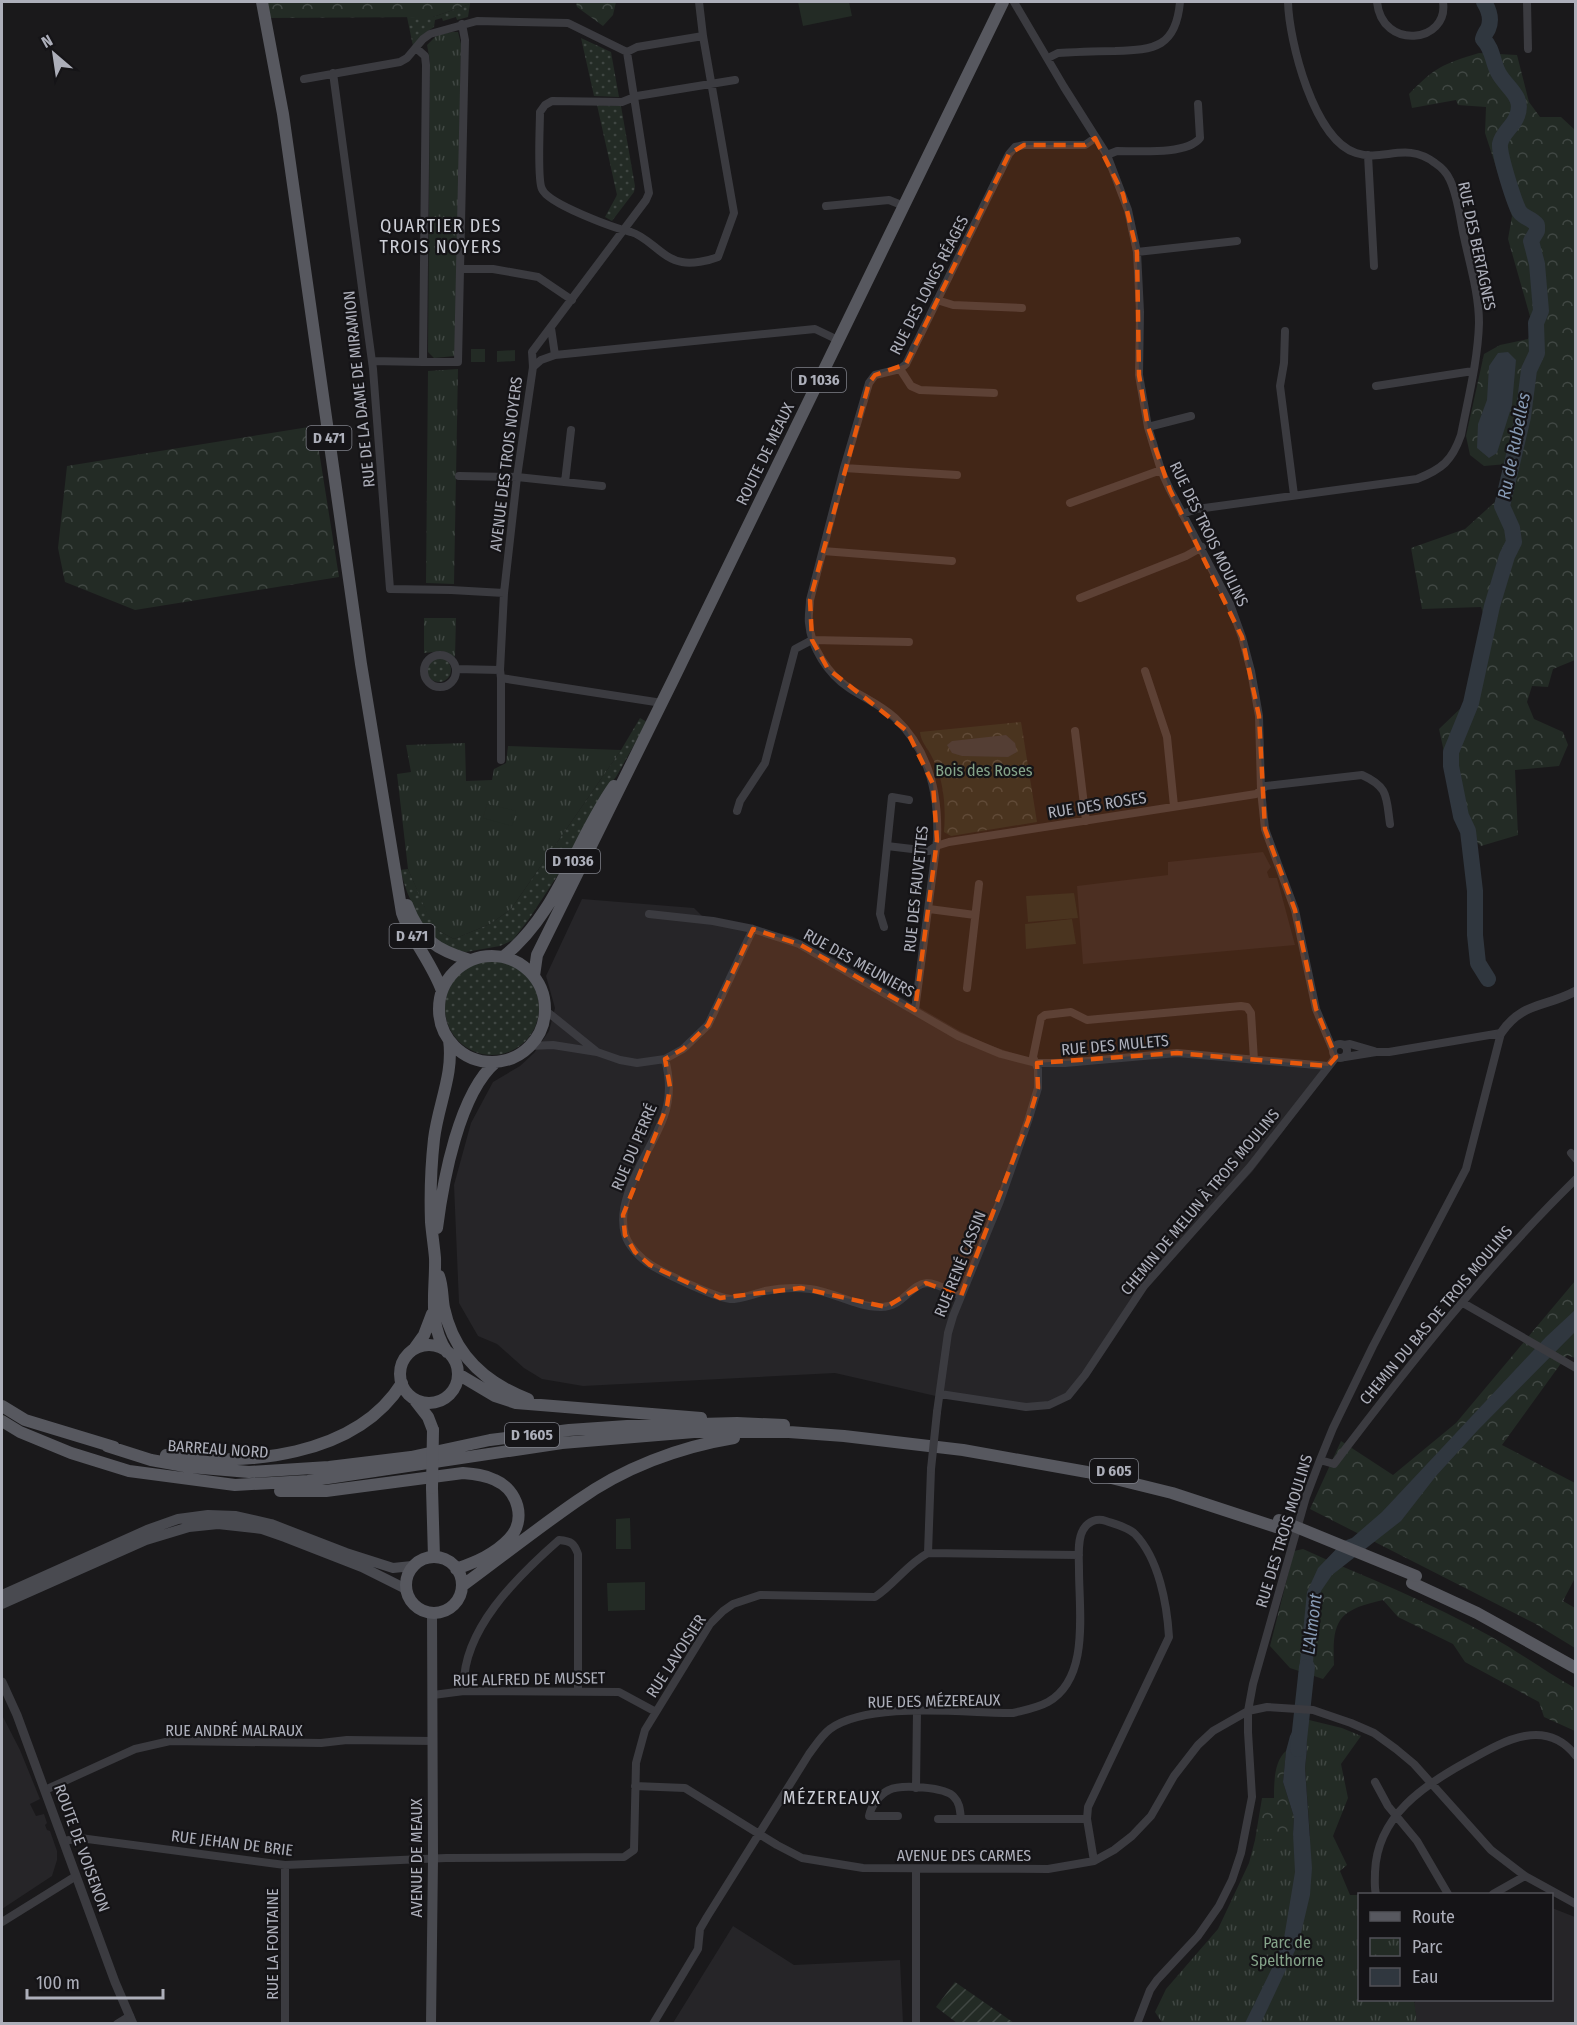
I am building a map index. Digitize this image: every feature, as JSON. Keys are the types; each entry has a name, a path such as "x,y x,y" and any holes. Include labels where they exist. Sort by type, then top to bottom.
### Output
{"main road":[{"name":"D 471","path":"262,2 283,114 395,876 406,923 430,963 442,991"},
{"name":"ROUTE DE MEAUX","path":"534,976 537,955 1003,2"},
{"name":"ROUTE DE MEAUX","path":"503,957 516,947 540,916 572,863 590,823 634,758"},
{"name":"D 471","path":"395,876 410,913 423,935 440,950 470,960"},
{"path":"503,957 519,963 534,976 543,995 545,1010 541,1028 530,1046 512,1058 485,1062 459,1051 449,1040 439,1017 439,1004 442,991 455,971 470,960 503,957"},
{"path":"434,1557 433,1430 447,1397 453,1391 458,1374 457,1366 436,1330 433,1310 435,1264 431,1225 431,1179 437,1119 450,1068 449,1040"},
{"path":"434,1247 444,1185 455,1141 479,1084 489,1068 496,1062"},
{"path":"435,1264 441,1280 445,1310 460,1349 469,1361 482,1375 504,1389 545,1405"},
{"path":"433,1310 424,1335 402,1365 400,1374 406,1392 428,1417 433,1430"},
{"path":"413,1350 431,1346 447,1352"},
{"path":"458,1374 504,1400 531,1405 677,1415 737,1423"},
{"path":"107,1446 215,1460 256,1459 301,1450 351,1431 392,1399 402,1383"},
{"path":"413,1398 430,1403 447,1397"},
{"name":"D 1605","path":"2,1406 25,1420 107,1446"},
{"path":"2,1421 20,1432 71,1453 129,1471 235,1485 256,1485 276,1491 326,1491 463,1473 478,1474 497,1480 511,1492 516,1501 519,1511 517,1527 510,1538 492,1553 456,1569"},
{"name":"BARREAU NORD","path":"107,1446 151,1460 190,1467 249,1472 329,1467 411,1457 490,1440 569,1430 737,1423"},
{"name":"D 605","path":"737,1423 902,1434 1011,1450 1091,1465 1153,1480 1278,1523 1414,1579 1493,1613 1575,1659"},
{"name":"D 1605","path":"256,1485 375,1473 562,1443 694,1432 789,1432"},
{"path":"462,1586 578,1500 618,1476 674,1452 701,1444 789,1432"},
{"name":"D 605","path":"789,1432 920,1444 1033,1461 1172,1493 1278,1523"},
{"path":"2,1595 147,1530 178,1519 208,1515 236,1516 271,1524 346,1553 393,1568 412,1566"},
{"path":"2,1604 146,1540 189,1527 219,1524 262,1529 362,1567 406,1589"},
{"path":"434,1557 442,1558 456,1569 462,1586 460,1594 449,1608 432,1613 423,1611 414,1605 406,1589 407,1577 412,1566 418,1561 434,1557"},
{"name":"D 605","path":"1414,1579 1575,1668"},
{"name":"AVENUE DE MEAUX","path":"430,2024 433,1859 432,1613"}],"street":[{"path":"699,2 703,36 712,85 734,213 718,257 710,260 682,262 632,232 623,232 548,198 540,187 540,112 552,101 622,102 638,96 712,85 735,80"},
{"name":"RUE DES TROIS MOULINS","path":"1014,2 1107,156 1128,210 1137,252 1140,312 1139,375 1148,427 1161,470 1230,604 1242,637 1259,716 1261,790 1265,829 1295,910 1316,1009 1338,1055"},
{"path":"1048,58 1058,53 1144,50 1158,45 1168,37 1177,24 1180,2"},
{"name":"RUE DES BERTAGNES","path":"1182,514 1197,509 1417,479 1442,467 1456,448 1461,435 1479,322 1477,300 1451,181 1437,164 1414,152 1357,153 1337,142 1325,128 1307,86 1288,21 1288,2"},
{"path":"1377,2 1381,17 1388,28 1397,35 1414,37 1429,32 1440,21 1443,2"},
{"path":"1527,2 1528,49"},
{"path":"304,79 400,62 407,58 430,34 477,21 568,23 627,52"},
{"path":"372,361 458,362 465,40 462,24"},
{"path":"627,52 637,47 703,36"},
{"path":"416,48 424,56 426,65 423,362"},
{"path":"533,367 532,352 623,232 649,193 627,52"},
{"name":"RUE DE LA DAME DE MIRAMION","path":"333,73 372,361 390,589 504,593"},
{"path":"1107,156 1117,152 1184,149 1195,145 1200,138 1198,104"},
{"name":"RUE DES LONGS RÉAGES","path":"812,640 808,622 810,600 844,468 869,383 875,375 900,369 906,363 1009,154 1015,147 1085,145 1095,138"},
{"path":"1368,154 1374,266"},
{"path":"826,206 889,200 904,206"},
{"path":"1137,252 1237,242"},
{"path":"461,268 493,268 538,277 572,300"},
{"path":"938,300 953,305 1022,308"},
{"path":"551,328 555,355"},
{"name":"AVENUE DES TROIS NOYERS","path":"501,760 500,674 504,593 517,477 533,367 541,360 555,355 815,329 838,340"},
{"path":"1284,331 1284,363 1280,386 1294,495"},
{"path":"900,369 912,386 920,390 994,393"},
{"path":"1376,386 1473,371"},
{"path":"1148,427 1191,416"},
{"path":"565,482 571,430"},
{"path":"844,468 957,475"},
{"path":"1070,503 1161,470"},
{"path":"459,476 517,477 602,486"},
{"path":"1080,598 1202,548"},
{"path":"823,551 952,561"},
{"path":"737,811 740,801 765,763 795,649 812,640 909,642"},
{"name":"RUE DES FAUVETTES","path":"812,640 822,660 837,679 884,709 907,731 921,752 933,784 938,817 936,846 915,1010"},
{"path":"436,655 449,658 456,669 453,680 444,686 433,686 424,674 428,660 436,655"},
{"path":"456,669 500,674 662,703"},
{"path":"1145,671 1167,737 1174,806"},
{"path":"1075,731 1086,821"},
{"name":"RUE DES ROSES","path":"887,846 929,851 936,846 1256,794 1266,786 1362,775 1376,781 1386,794 1390,824"},
{"path":"884,927 880,914 892,797 909,800"},
{"path":"967,988 979,884"},
{"path":"929,909 975,915"},
{"name":"RUE DES MEUNIERS","path":"649,914 713,921 753,929 799,944 915,1010"},
{"path":"530,1046 553,1045 597,1052 637,1063 664,1059 683,1049 708,1025 753,929"},
{"path":"1338,1055 1389,1052 1501,1033 1510,1019 1523,1010 1575,992"},
{"name":"RUE RENÉ CASSIN","path":"928,1553 931,1469 948,1333 1000,1202 1038,1088 1036,1063 1033,1057 1038,1023 1045,1015 1071,1012 1087,1020 1247,1007 1251,1013 1254,1060"},
{"path":"545,1010 597,1052"},
{"name":"RUE DES MULETS","path":"915,1010 958,1036 987,1049 1036,1063 1065,1063 1177,1053 1328,1066"},
{"name":"RUE DES TROIS MOULINS","path":"1323,1026 1343,1044"},
{"name":"RUE DES TROIS MOULINS","path":"1137,2024 1150,1990 1198,1936 1219,1906 1232,1880 1241,1853 1252,1797 1248,1712 1253,1684 1303,1508 1333,1428 1373,1346 1466,1169 1501,1033"},
{"path":"1343,1044 1376,1052"},
{"path":"1338,1055 1347,1050 1343,1044"},
{"name":"CHEMIN DE MELUN À TROIS MOULINS","path":"940,1394 1026,1407 1049,1405 1068,1396 1085,1375 1144,1286 1250,1167 1338,1055 1335,1046 1343,1044"},
{"name":"RUE DU PERRÉ","path":"664,1059 670,1087 667,1106 626,1200 622,1215 625,1235 635,1252 650,1264 720,1298 734,1299 768,1290 801,1288 822,1291 868,1305 886,1307 897,1303 918,1286 926,1283 961,1296"},
{"name":"CHEMIN DU BAS DE TROIS MOULINS","path":"1320,1460 1334,1464 1383,1399 1529,1224 1575,1179"},
{"path":"1463,1303 1575,1368"},
{"name":"RUE DES MÉZEREAUX","path":"654,2024 698,1949 700,1929 707,1917 809,1754 829,1730 851,1718 875,1712 1013,1713 1035,1708 1049,1701 1067,1684 1076,1665 1079,1650 1079,1555 1082,1531 1088,1523 1099,1519 1117,1524 1134,1533 1148,1553 1158,1578 1168,1620 1169,1637 1088,1807 1088,1819"},
{"path":"464,1691 465,1666 475,1639 490,1615 510,1588 537,1560 560,1540 569,1540 575,1545 578,1554 578,1691"},
{"path":"928,1553 1079,1555"},
{"name":"RUE LAVOISIER","path":"433,1859 624,1857 634,1850 636,1763 645,1730 710,1624 723,1611 733,1604 760,1595 875,1597 916,1559 928,1553"},
{"name":"ROUTE DE VOISENON","path":"2,1682 17,1715 131,2020"},
{"name":"RUE ALFRED DE MUSSET","path":"433,1694 464,1691 619,1692 656,1712"},
{"name":"AVENUE DES CARMES","path":"635,1786 686,1788 802,1858 851,1867 1048,1869 1094,1861 1114,1850 1132,1836 1151,1816 1174,1776 1198,1745 1213,1731 1248,1712 1267,1707 1290,1707 1313,1710 1374,1733 1414,1764 1483,1842 1525,1876 1575,1904"},
{"path":"916,1788 917,1711"},
{"path":"1376,1893 1376,1856 1386,1828 1407,1802 1430,1782 1519,1736 1551,1737 1568,1747 1575,1756"},
{"name":"RUE ANDRÉ MALRAUX","path":"45,1790 135,1749 170,1741 321,1743 347,1740 433,1741"},
{"path":"1375,1782 1388,1806 1418,1841 1447,1893"},
{"path":"898,1816 869,1816 870,1810 880,1796 891,1789 916,1788 940,1789 954,1796 960,1808 960,1819"},
{"path":"938,1819 1088,1819 1094,1861"},
{"name":"RUE JEHAN DE BRIE","path":"64,1841 80,1838 285,1865 433,1859"},
{"name":"RUE LA FONTAINE","path":"285,1865 285,2024"},
{"path":"916,1869 916,2024"},
{"path":"2,1922 76,1876"},
{"path":"1495,1893 1525,1876"},
{"path":"117,2024 131,2020"}],"highlighted area":[{"path":"1095,138 1123,194 1137,252 1139,375 1148,427 1170,490 1242,637 1259,716 1265,829 1295,910 1316,1009 1336,1057 1328,1066 1177,1053 1037,1063 1038,1088 1028,1121 961,1296 926,1283 886,1307 801,1288 720,1298 650,1265 635,1252 625,1235 623,1215 667,1106 670,1087 665,1059 683,1049 708,1025 753,929 799,944 915,1010 937,840 933,784 907,731 828,669 812,640 810,600 869,383 875,375 906,364 1009,154 1024,145 1085,145"}],"shaded area":[{"path":"1263,852 1271,867 1267,872 1269,878 1277,878 1295,945 1083,964 1077,886 1168,875 1168,862"},
{"path":"582,899 694,908 702,916 792,936 958,1030 986,1044 1034,1060 1177,1052 1330,1063 1252,1172 1144,1289 1086,1377 1049,1408 940,1397 835,1373 583,1386 542,1379 524,1368 497,1344 478,1336 459,1303 454,1185 471,1123 493,1082 520,1066 534,1053 549,1031 555,1008 546,976"},
{"path":"2,1715 20,1750 40,1799 30,1804 36,1816 44,1814 47,1823 45,1825 50,1831 57,1851 57,1860 52,1876 2,1909"},
{"path":"1553,1908 1575,1917 1575,2023 1417,2023 1414,2003 1416,2001 1553,2001"},
{"path":"733,1926 794,1965 900,1960 903,2023 673,2023"}],"green space":[{"path":"264,2 470,2 470,4 433,17 268,18"},
{"path":"576,2 616,2 613,15 603,26 577,7"},
{"path":"798,2 849,2 852,16 803,26"},
{"path":"470,4 468,17 457,20 456,17 443,21 442,18 435,20 434,27 413,46 407,17 433,17"},
{"path":"458,32 461,44 456,353 455,356 434,358 428,352 430,61 427,45 437,35"},
{"path":"581,38 611,52 619,97 594,96"},
{"path":"1479,53 1517,55 1529,102 1540,117 1561,117 1575,130 1575,660 1553,669 1548,687 1532,686 1527,702 1534,719 1563,732 1568,745 1559,766 1515,770 1518,835 1481,846 1460,825 1439,729 1463,706 1485,619 1481,607 1422,609 1411,548 1465,529 1496,501 1507,464 1484,466 1470,455 1466,436 1484,354 1500,345 1528,339 1533,327 1508,239 1512,216 1485,133 1486,107 1458,105 1456,100 1412,108 1409,94 1440,67"},
{"path":"597,105 621,106 635,186 634,192 612,221 605,217 617,195"},
{"path":"471,349 485,349 485,362 471,362"},
{"path":"515,350 515,361 497,362 497,351"},
{"path":"458,369 454,584 426,583 428,371"},
{"path":"315,426 339,577 135,610 65,582 58,548 67,466"},
{"path":"424,618 456,618 455,657 443,651 424,653"},
{"path":"439,658 448,661 451,670 448,679 439,682 430,679 427,670 430,661"},
{"path":"640,718 647,722 616,777 605,790 567,861 513,940 500,946 466,952 449,949 431,936 418,917 400,870 408,869 427,912 439,931 454,939 490,924 511,909 621,750"},
{"name":"Bois des Roses","path":"1021,722 1037,822 951,836 944,832 942,784 920,732"},
{"path":"465,743 466,781 492,780 494,769 506,763 508,746 621,750 511,909 490,924 454,939 439,931 427,913 408,869 397,774 411,772 406,745"},
{"path":"487,804 516,811 512,826 483,818"},
{"path":"1074,893 1078,918 1028,922 1026,896"},
{"path":"1072,919 1076,944 1026,949 1025,924"},
{"path":"492,961 510,964 525,975 536,990 539,1008 536,1026 525,1041 510,1052 492,1055 474,1052 459,1041 448,1026 445,1008 448,990 459,975 474,964"},
{"path":"1575,1281 1575,1358 1567,1355 1502,1445 1575,1483 1575,1578 1563,1601 1575,1608 1575,1648 1534,1623 1310,1509 1341,1441 1393,1475 1456,1423"},
{"path":"630,1518 631,1549 616,1549 616,1519"},
{"path":"1303,1549 1467,1624 1501,1642 1575,1688 1575,1731 1544,1717 1539,1702 1465,1662 1453,1644 1398,1617 1383,1600 1356,1608 1341,1619 1334,1637 1334,1665 1323,1679 1290,1668 1270,1646 1294,1551"},
{"path":"645,1582 645,1610 608,1611 607,1583"},
{"name":"Parc de Spelthorne","path":"1305,1719 1342,1728 1361,1736 1341,1764 1348,1798 1333,1836 1347,1865 1340,1871 1350,1895 1358,1895 1358,2001 1414,2001 1417,2023 1163,2024 1155,2012 1166,1989 1218,1929 1249,1863 1255,1840 1310,1836 1305,1768 1307,1749"},
{"path":"1286,1751 1283,1782 1294,1817 1295,1872 1219,2024 1273,1854 1255,1840 1262,1798 1274,1798 1277,1766"},
{"path":"955,1982 1014,2023 957,2023 936,2007"}],"water":[{"path":"1508,352 1516,360 1512,405 1497,453 1489,458 1477,448 1478,424 1487,400 1489,366 1498,353"},
{"path":"1006,735 1015,743 1017,752 1008,757 962,756 952,753 947,745 952,741"},
{"path":"1575,1310 1575,1332 1478,1430 1436,1476 1401,1521 1332,1575 1321,1591 1313,1666 1307,1689 1300,1691 1298,1681 1307,1592 1318,1568 1344,1541 1352,1538 1382,1512 1546,1337"},
{"path":"1295,1726 1305,1728 1307,1749 1305,1768 1312,1868 1310,1895 1299,1942 1261,2023 1245,2023 1284,1938 1295,1872 1294,1817 1283,1782 1286,1751"}],"waterway":[{"name":"Ru de Rubelles","path":"1484,2 1489,12 1490,22 1483,39 1491,51 1501,78 1519,103 1517,116 1501,140 1500,150 1519,211 1537,225 1537,231 1531,241 1537,264 1541,311 1536,323 1537,353 1529,370 1523,417 1502,506 1512,528 1514,542 1507,556 1492,606 1471,703 1451,752 1451,766 1461,816 1468,831 1475,891 1475,935 1478,963 1488,979"},
{"name":"L'Almont","path":"1298,1749 1307,1667"}],"district":[{"name":"QUARTIER DES TROIS NOYERS","path":"441,236"},
{"name":"MÉZEREAUX","path":"832,1798"}]}
